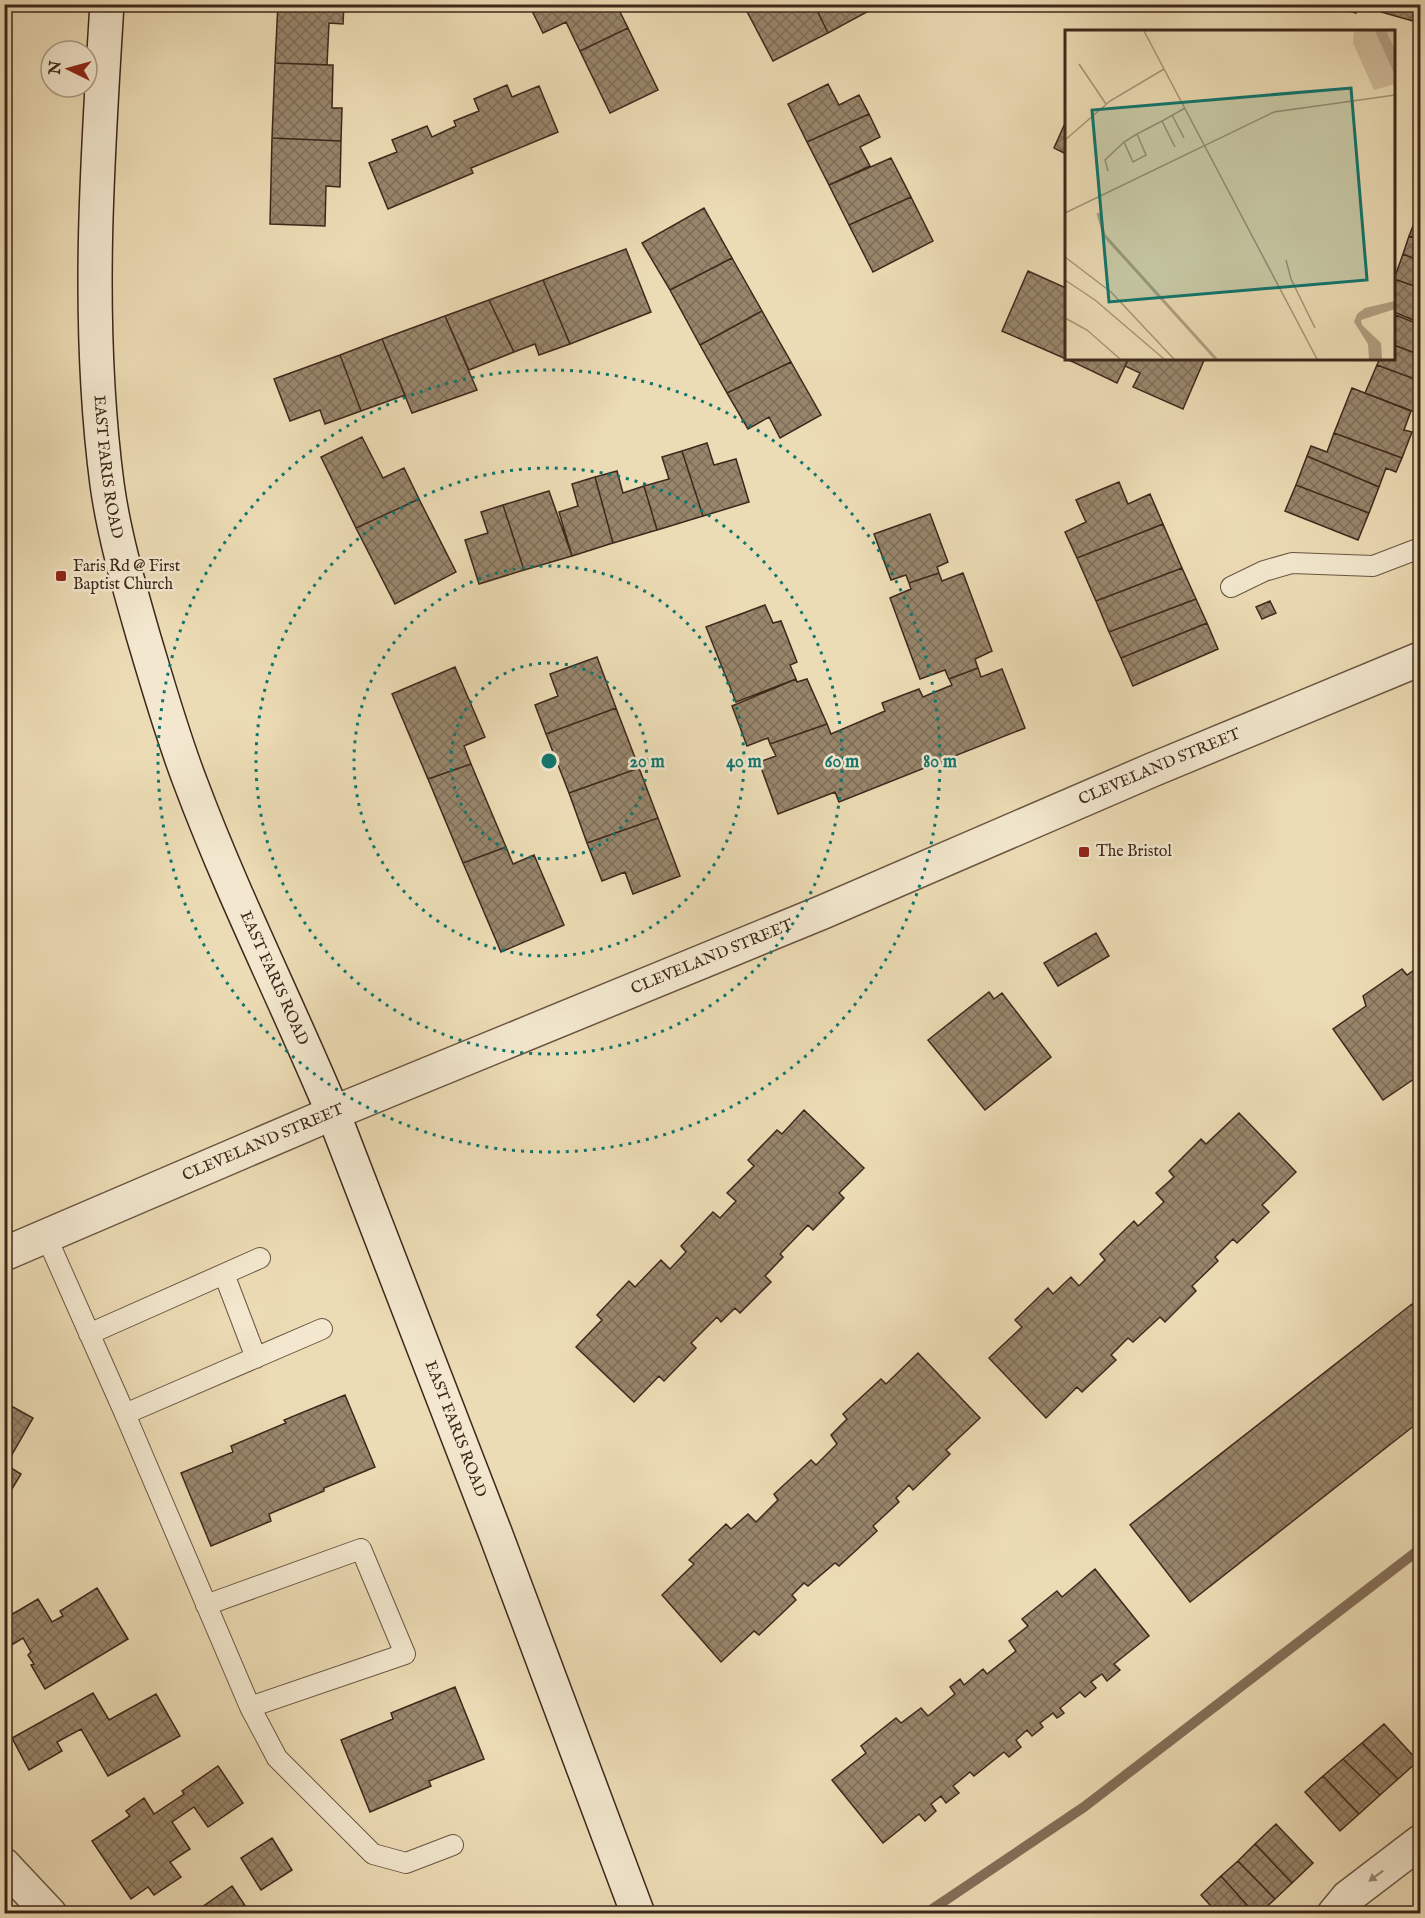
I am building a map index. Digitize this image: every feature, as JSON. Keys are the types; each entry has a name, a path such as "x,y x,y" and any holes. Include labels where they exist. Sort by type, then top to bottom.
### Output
{"main road":[{"name":"EAST FARIS ROAD","path":"107,4 93,266 98,390 107,485 127,581 152,667 191,784 262,956 308,1052 333,1113 496,1535 638,1914"},
{"name":"CLEVELAND STREET","path":"4,1254 333,1113 823,912 1152,770 1420,659"},
{"path":"1334,1914 1348,1897 1420,1842"},
{"path":"4,1865 50,1914"}],"lane":[{"path":"1231,587 1264,571 1292,563 1373,566 1420,548"},
{"path":"46,1236 250,1707 277,1758 373,1854 406,1863 453,1845"},
{"path":"89,1334 260,1258"},
{"path":"224,1274 256,1358"},
{"path":"125,1414 322,1329"},
{"path":"206,1605 361,1549 405,1654 250,1707"}],"building":[{"path":"278,4 344,4 343,24 329,23 327,65 275,63"},
{"path":"529,4 554,4 533,13"},
{"path":"554,4 616,4 628,28 580,51 566,22 543,33 533,13"},
{"path":"743,4 814,4 828,33 773,61"},
{"path":"814,4 877,4 878,6 828,33"},
{"path":"1324,4 1359,4 1356,13"},
{"path":"1375,4 1420,4 1420,23 1374,10"},
{"path":"628,28 658,90 610,113 580,51"},
{"path":"275,63 333,65 332,108 342,108 341,141 272,138"},
{"path":"828,84 839,105 859,95 869,114 807,142 788,104"},
{"path":"507,85 512,97 539,86 558,132 471,168 473,173 388,209 369,163 397,152 392,140 427,126 432,137 456,126 454,121 479,111 474,99"},
{"path":"869,114 880,137 860,147 870,166 829,185 807,142"},
{"path":"1065,123 1065,154 1054,148"},
{"path":"272,138 341,141 340,187 326,186 325,226 270,224"},
{"path":"891,158 911,197 849,225 829,185"},
{"path":"911,197 933,241 873,272 849,225"},
{"path":"704,208 732,258 670,290 642,243"},
{"path":"1420,208 1420,240 1409,236"},
{"path":"1409,236 1420,240 1420,261 1403,254"},
{"path":"626,249 651,312 570,344 543,280"},
{"path":"1403,254 1420,261 1420,288 1395,279"},
{"path":"732,258 762,311 700,345 670,290"},
{"path":"1028,271 1065,288 1065,359 1002,331"},
{"path":"1395,279 1420,288 1420,323 1395,312"},
{"path":"543,280 570,344 539,355 535,344 514,352 489,300"},
{"path":"489,300 514,352 469,370 445,316"},
{"path":"762,311 791,362 727,393 700,345"},
{"path":"1396,315 1420,325 1420,355 1395,345"},
{"path":"445,316 477,390 412,413 382,339"},
{"path":"382,339 405,395 361,411 340,355"},
{"path":"1395,345 1420,355 1420,381 1377,365 1379,360 1395,360"},
{"path":"340,355 361,411 325,424 320,410 290,421 274,379"},
{"path":"1074,360 1128,360 1117,383 1073,362"},
{"path":"1128,360 1204,360 1183,409 1133,387 1140,373 1125,366"},
{"path":"791,362 821,415 780,438 769,417 748,429 727,393"},
{"path":"1377,365 1420,381 1420,414 1365,393"},
{"path":"1352,388 1411,411 1404,430 1412,432 1402,458 1334,433"},
{"path":"1334,433 1402,458 1396,472 1386,468 1379,487 1307,456 1311,446 1327,452"},
{"path":"362,437 383,478 404,468 419,499 356,528 321,457"},
{"path":"707,443 714,465 736,459 749,502 703,516 682,451"},
{"path":"682,451 703,516 657,530 644,486 669,479 662,457"},
{"path":"1307,456 1379,487 1369,513 1296,485"},
{"path":"617,471 623,493 644,486 657,530 613,543 595,477"},
{"path":"595,477 613,543 572,556 559,512 578,506 572,484"},
{"path":"1119,482 1128,504 1150,494 1163,524 1077,558 1065,532 1086,522 1076,500"},
{"path":"1296,485 1369,513 1358,540 1285,511"},
{"path":"549,491 572,556 524,570 503,505"},
{"path":"419,499 456,572 395,604 356,528"},
{"path":"503,505 524,570 479,584 465,540 488,533 481,512"},
{"path":"930,514 948,562 937,567 939,573 909,583 906,575 891,580 874,534"},
{"path":"1163,524 1182,568 1096,601 1077,558"},
{"path":"1182,568 1196,599 1109,632 1096,601"},
{"path":"939,573 942,581 963,573 992,651 975,659 978,668 949,679 945,670 920,679 890,598 911,589 909,583"},
{"path":"1196,599 1207,623 1121,658 1109,632"},
{"path":"1270,601 1276,613 1262,619 1256,607"},
{"path":"765,605 773,623 781,621 797,662 790,665 796,679 736,702 706,627"},
{"path":"1207,623 1218,649 1133,686 1121,658"},
{"path":"597,657 616,708 546,734 535,705 558,696 550,674"},
{"path":"455,667 485,737 464,746 471,764 428,779 392,694"},
{"path":"978,668 981,677 1002,669 1025,728 839,802 835,792 778,814 759,762 776,756 770,744 827,724 831,734 885,711 882,703 919,689 923,697 952,685 949,679"},
{"path":"796,679 797,682 807,679 827,724 770,744 768,738 747,746 732,706"},
{"path":"616,708 639,768 569,793 546,734"},
{"path":"471,764 506,847 463,863 428,779"},
{"path":"639,768 658,818 587,843 569,793"},
{"path":"658,818 680,876 633,894 625,872 602,881 587,843"},
{"path":"506,847 513,864 534,855 564,925 501,952 463,863"},
{"path":"1096,933 1109,956 1058,986 1044,963"},
{"path":"1420,966 1420,1081 1417,1077 1383,1100 1333,1029 1366,1006 1363,996 1402,969 1407,975"},
{"path":"989,992 994,999 1002,993 1051,1057 985,1110 928,1040"},
{"path":"804,1110 864,1168 839,1193 844,1198 813,1230 808,1225 780,1254 783,1257 765,1276 771,1282 740,1313 735,1308 721,1322 717,1317 691,1343 696,1348 664,1381 659,1376 634,1402 576,1347 602,1320 597,1315 629,1281 635,1287 661,1260 670,1269 686,1252 681,1246 713,1212 720,1218 736,1201 727,1193 754,1166 748,1160 777,1130 782,1134"},
{"path":"1239,1113 1296,1172 1262,1205 1269,1212 1237,1243 1233,1239 1215,1257 1218,1261 1192,1286 1196,1291 1165,1322 1160,1317 1133,1342 1128,1338 1111,1355 1116,1360 1082,1392 1077,1387 1046,1418 989,1358 1022,1327 1015,1320 1048,1288 1053,1294 1071,1277 1079,1286 1105,1260 1100,1254 1134,1221 1138,1226 1164,1202 1156,1193 1174,1177 1169,1171 1201,1139 1206,1144"},
{"path":"1412,1304 1420,1315 1420,1421 1190,1602 1130,1525"},
{"path":"918,1353 980,1418 946,1450 950,1454 913,1490 909,1485 896,1498 899,1502 873,1526 877,1531 839,1566 835,1563 808,1586 804,1583 792,1595 796,1600 759,1635 754,1631 721,1662 662,1595 694,1564 689,1560 726,1524 731,1529 748,1514 756,1522 778,1500 774,1494 811,1460 816,1465 837,1444 831,1435 847,1419 843,1414 881,1379 886,1384"},
{"path":"345,1395 375,1467 269,1514 271,1521 211,1546 181,1473 233,1452 231,1446 286,1423 284,1420"},
{"path":"4,1402 33,1418 6,1465 21,1474 4,1502"},
{"path":"1095,1569 1149,1636 1114,1664 1120,1670 1107,1681 1102,1674 1091,1682 1096,1688 1085,1697 1080,1692 1060,1708 1064,1713 1057,1718 1053,1713 1040,1723 1043,1727 1032,1736 1027,1730 1016,1740 1021,1747 1009,1757 1004,1752 974,1776 970,1772 953,1786 959,1793 946,1803 941,1796 931,1804 936,1811 925,1821 919,1814 883,1843 832,1780 866,1753 861,1746 896,1718 901,1723 921,1708 928,1716 955,1694 950,1687 960,1679 964,1685 983,1669 987,1674 1016,1651 1009,1641 1028,1626 1022,1619 1057,1591 1062,1597"},
{"path":"97,1588 128,1639 45,1689 31,1665 34,1664 28,1655 31,1652 23,1638 8,1647 10,1650 4,1654 4,1619 38,1599 52,1622 63,1616 60,1611"},
{"path":"455,1687 484,1759 429,1781 431,1786 370,1812 341,1740 393,1719 391,1713"},
{"path":"93,1693 109,1720 156,1694 180,1736 108,1776 81,1729 57,1742 62,1751 29,1770 12,1738"},
{"path":"1384,1724 1418,1761 1398,1779 1362,1743"},
{"path":"1362,1743 1398,1779 1380,1795 1343,1759"},
{"path":"1343,1759 1380,1795 1359,1814 1323,1776"},
{"path":"218,1766 243,1803 208,1827 194,1807 172,1822 190,1849 170,1862 181,1877 154,1895 148,1887 131,1899 92,1841 130,1816 126,1811 144,1798 154,1814 184,1794 182,1791"},
{"path":"1323,1776 1359,1814 1340,1831 1305,1792"},
{"path":"1276,1824 1313,1863 1292,1883 1255,1844"},
{"path":"272,1838 292,1870 261,1890 241,1858"},
{"path":"1255,1844 1292,1883 1275,1899 1238,1861"},
{"path":"1238,1861 1275,1899 1259,1914 1255,1914 1221,1876"},
{"path":"1221,1876 1255,1914 1218,1914 1201,1895"},
{"path":"232,1886 246,1907 237,1914 192,1914"}],"waterway":[{"path":"925,1914 1084,1807 1420,1549"}],"place":[{"name":"Faris Rd @ First Baptist Church","path":"61,576"},
{"name":"The Bristol","path":"1084,852"}]}
